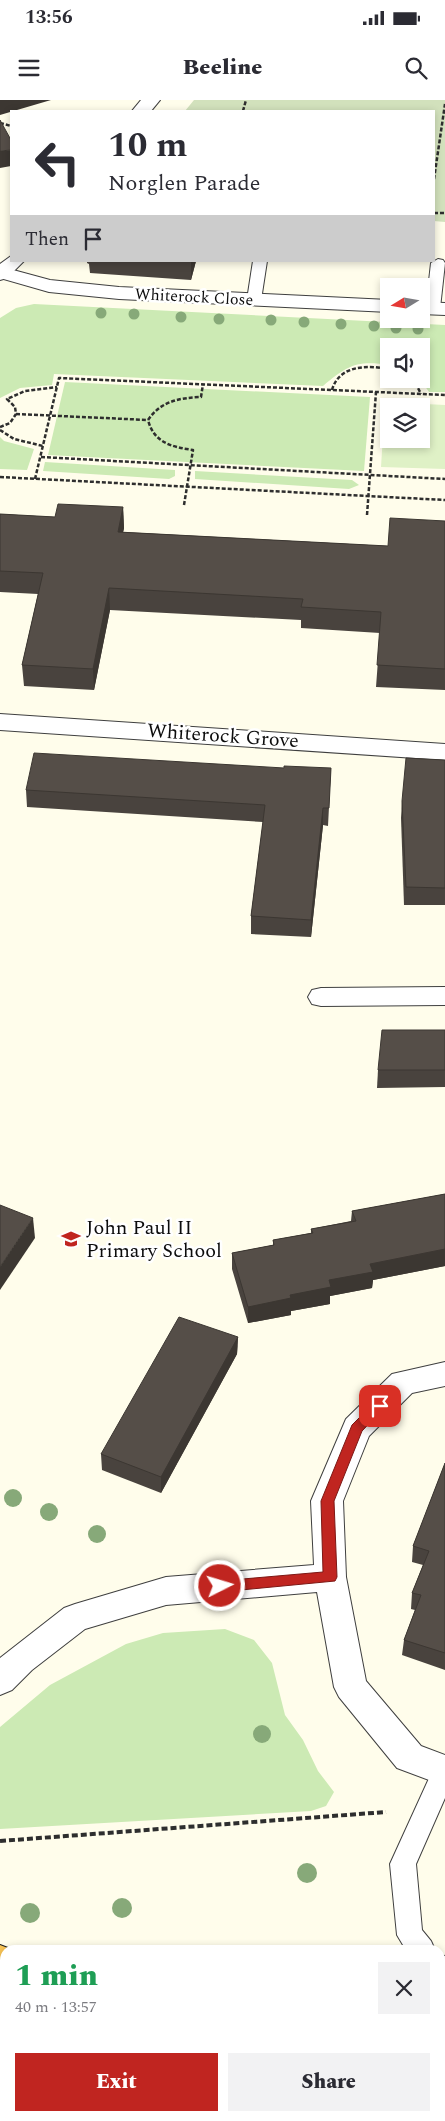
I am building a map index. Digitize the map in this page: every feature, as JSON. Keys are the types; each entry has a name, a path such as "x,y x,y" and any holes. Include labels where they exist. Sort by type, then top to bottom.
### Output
{"street":[{"path":"142,110 151,100"},
{"name":"Whiterock Close","path":"5,269 50,286 119,293 380,306"},
{"name":"Whiterock Grove","path":"0,722 445,752"},
{"path":"321,997 445,996"},
{"path":"445,1374 403,1383 357,1428 327,1501 330,1577 350,1687 409,1757 445,1771"},
{"path":"0,1680 20,1660 75,1618 166,1591 330,1577"}],"lane":[{"path":"254,300 260,262"},
{"path":"433,308 438,264"},
{"path":"418,1945 410,1935 403,1864 445,1771"}],"path":[{"path":"435,172 445,104"},
{"path":"332,390 332,384 341,374 361,366 380,368"},
{"path":"36,479 59,378 445,395"},
{"path":"184,505 193,450 170,447 152,435 148,420 153,412 166,401 201,397 203,384"},
{"path":"43,446 3,434 0,429 10,423 16,414 15,407 7,399 17,392 31,388 57,387"},
{"path":"418,388 421,394"},
{"path":"367,515 376,392"},
{"path":"16,414 148,420"},
{"path":"41,457 445,479"},
{"path":"0,477 445,500"},
{"path":"0,1841 386,1812 409,1757"}],"green space":[{"path":"194,100 445,100 445,222 435,221 435,110 186,110"},
{"path":"34,304 380,322 380,328 430,328 430,324 445,325 445,392 429,392 426,388 430,388 430,338 380,338 380,364 368,363 353,366 323,386 54,374 52,385 20,388 0,398 0,318 16,308"},
{"path":"65,382 370,397 364,471 48,455"},
{"path":"430,404 445,405 445,469 381,467 382,448 430,448"},
{"path":"0,437 4,441 34,449 27,470 0,469"},
{"path":"45,462 175,470 175,476 169,479 43,471"},
{"path":"195,471 352,480 359,485 349,489 195,479"},
{"path":"225,1629 254,1640 272,1663 285,1715 303,1740 318,1771 334,1792 326,1806 311,1811 0,1829 0,1727 50,1685 126,1644 163,1633"}],"building":[{"path":"0,120 10,138 10,150 0,151"},
{"path":"58,504 123,507 118,532 388,546 390,518 445,521 445,669 377,665 381,612 301,607 303,599 109,588 93,669 22,665 43,573 0,571 0,514 55,517"},
{"path":"34,753 284,768 284,766 331,768 329,808 323,808 311,920 251,916 265,805 26,790"},
{"path":"406,758 445,760 445,888 406,887 402,801"},
{"path":"382,1030 445,1030 445,1070 378,1070"},
{"path":"445,1194 445,1249 370,1264 373,1272 329,1280 331,1287 290,1295 291,1298 248,1307 232,1253 274,1245 273,1240 313,1233 311,1229 356,1221 352,1211"},
{"path":"0,1205 33,1218 0,1267"},
{"path":"179,1317 238,1337 161,1477 101,1454"},
{"path":"445,1463 445,1653 404,1640 421,1595 412,1593 429,1551 413,1546"}],"place":[{"name":"John Paul II Primary School","path":"71,1239"}],"route":[{"path":"220,1586 330,1577 327,1501 357,1428 380,1406"}]}
